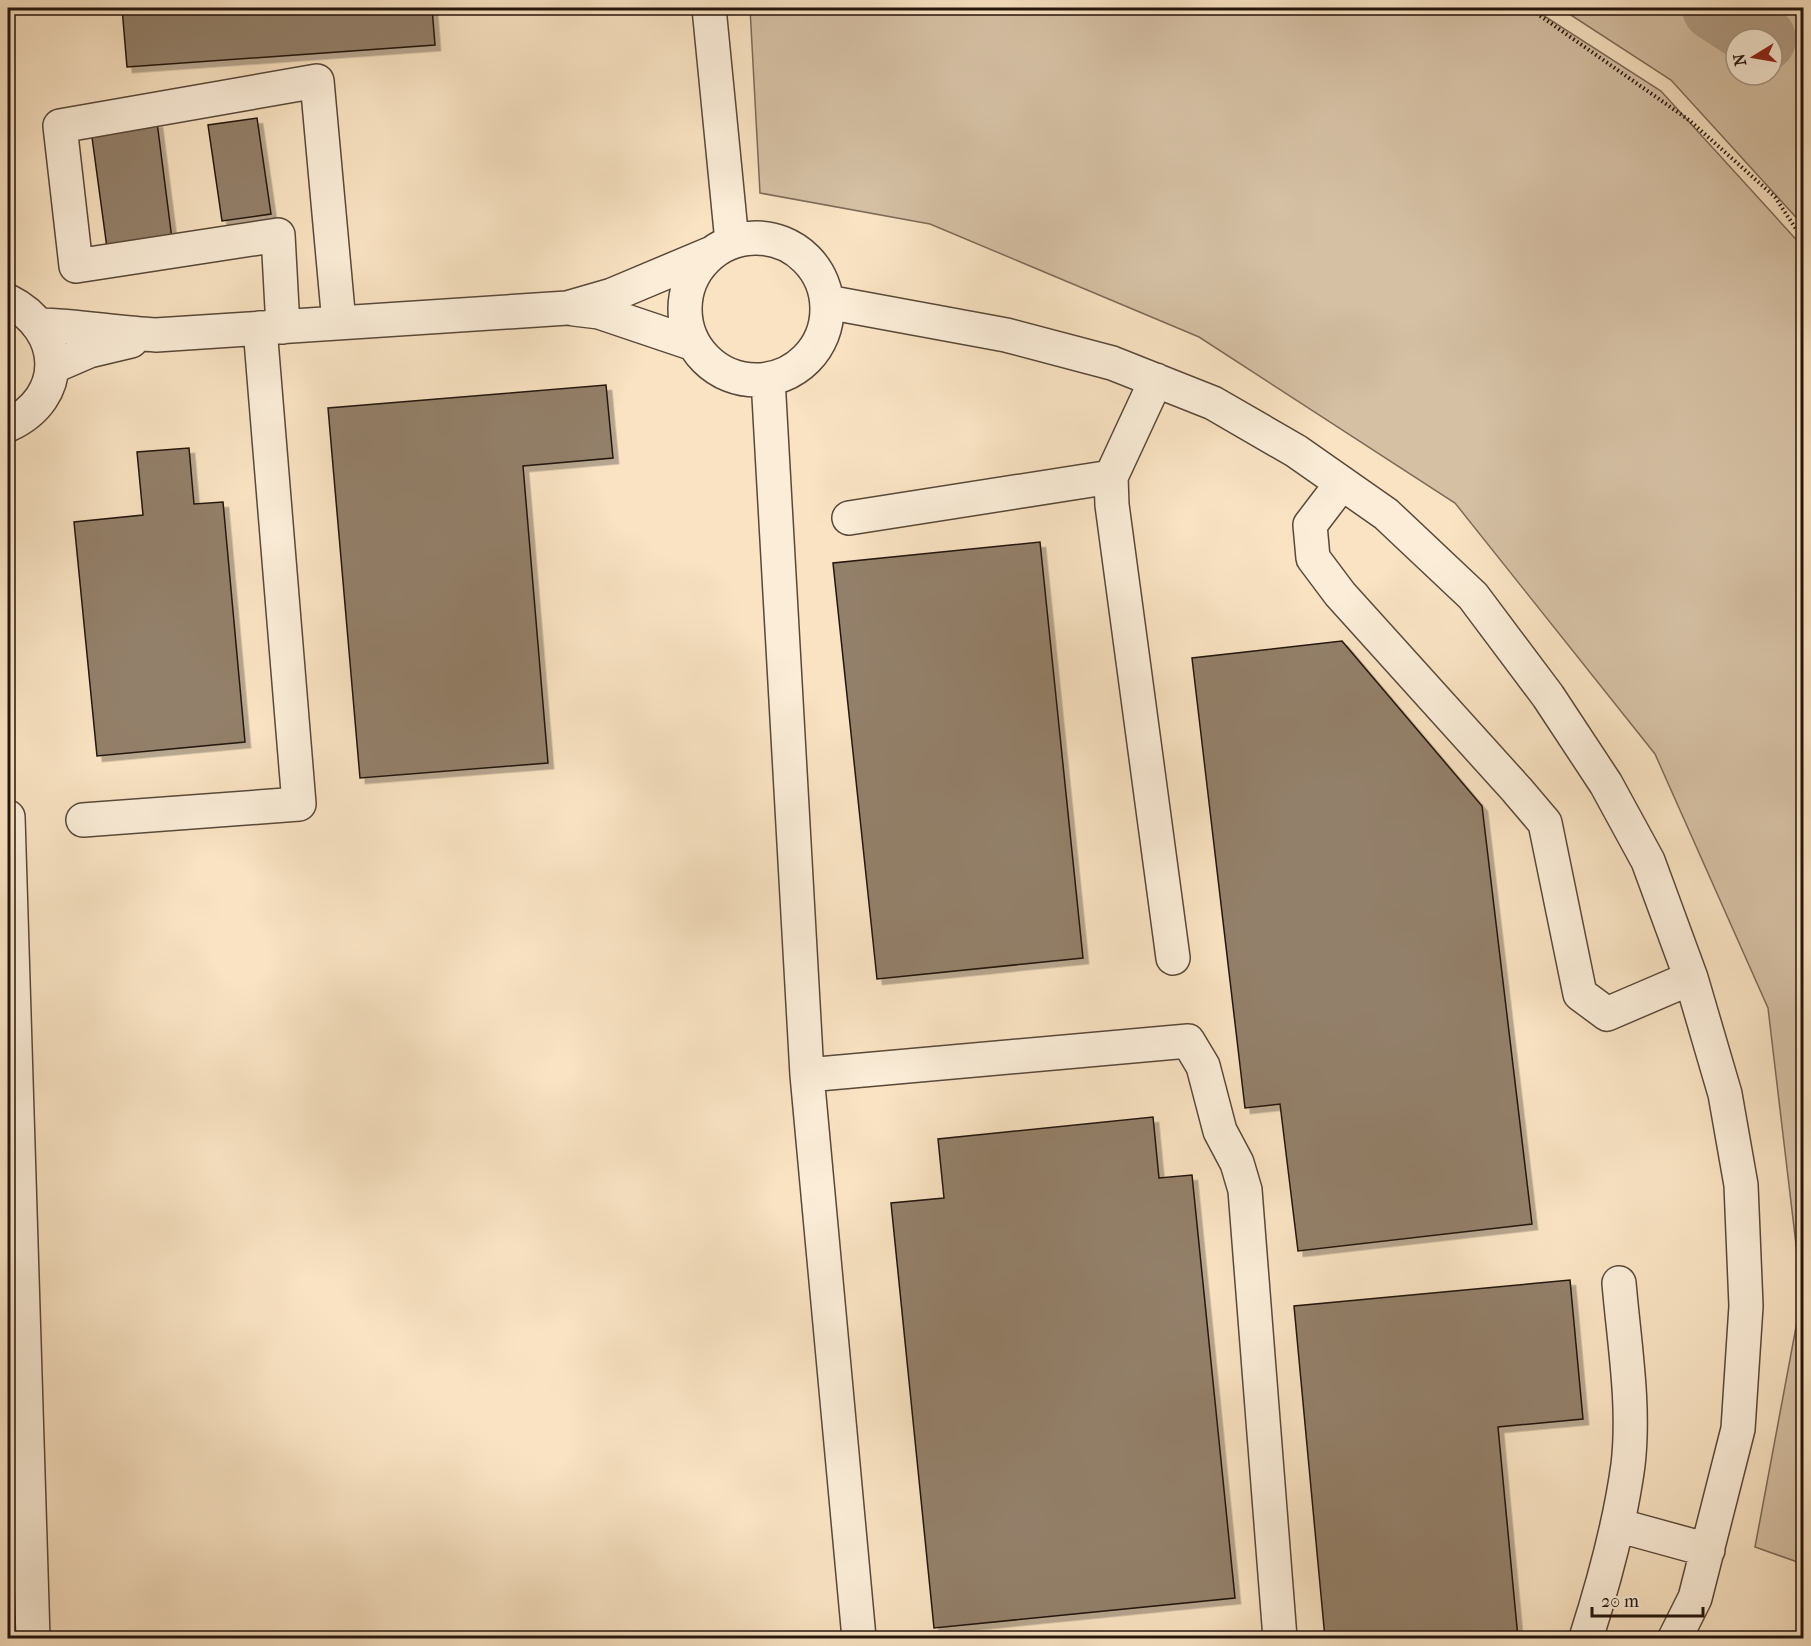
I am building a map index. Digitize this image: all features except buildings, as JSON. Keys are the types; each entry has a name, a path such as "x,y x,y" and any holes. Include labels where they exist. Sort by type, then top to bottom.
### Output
{"street":[{"path":"709,8 722,247"},
{"path":"83,820 299,804 272,328 278,235 76,266 60,126 317,81 339,323"},
{"path":"567,308 612,295 722,247 753,238 774,240 794,249 810,263 821,281 827,302 825,323 818,343 805,360 788,373 768,379 747,380 728,375 711,365 694,344 688,332 685,313 687,290 697,269 722,247"},
{"path":"8,280 23,311 49,345 52,367 47,387 37,405 22,419 8,425"},
{"path":"827,302 1006,335 1112,363 1213,403 1296,451 1386,514 1473,596 1548,696 1606,784 1648,861 1691,978 1725,1094 1741,1185 1746,1306 1738,1429 1695,1598 1675,1638"},
{"path":"23,311 75,326 115,333 156,335 567,308 599,312 694,344"},
{"path":"52,367 89,351 156,335"},
{"path":"768,379 807,1076 859,1638"},
{"path":"1156,380 1111,477 1112,505 1173,958"},
{"path":"849,518 1111,477"},
{"path":"1342,483 1310,525 1313,558 1340,594 1517,789 1545,823 1580,994 1607,1014 1691,978"},
{"path":"8,817 33,1638"},
{"path":"807,1076 1188,1041 1203,1066 1220,1131 1237,1163 1245,1190 1280,1638"},
{"path":"1586,1638 1604,1581 1628,1464 1629,1404 1619,1282"},
{"path":"1617,1525 1708,1550"}],"path":[{"path":"1529,8 1689,120 1775,196 1803,241"}],"shaded area":[{"path":"750,8 1532,8 1661,91 1803,247 1803,1564 1755,1547 1802,1295 1768,1008 1655,754 1455,503 1199,337 930,224 760,193"},
{"path":"1560,8 1803,8 1803,225 1671,80"}],"waterway":[{"path":"1715,8 1744,27"}]}
